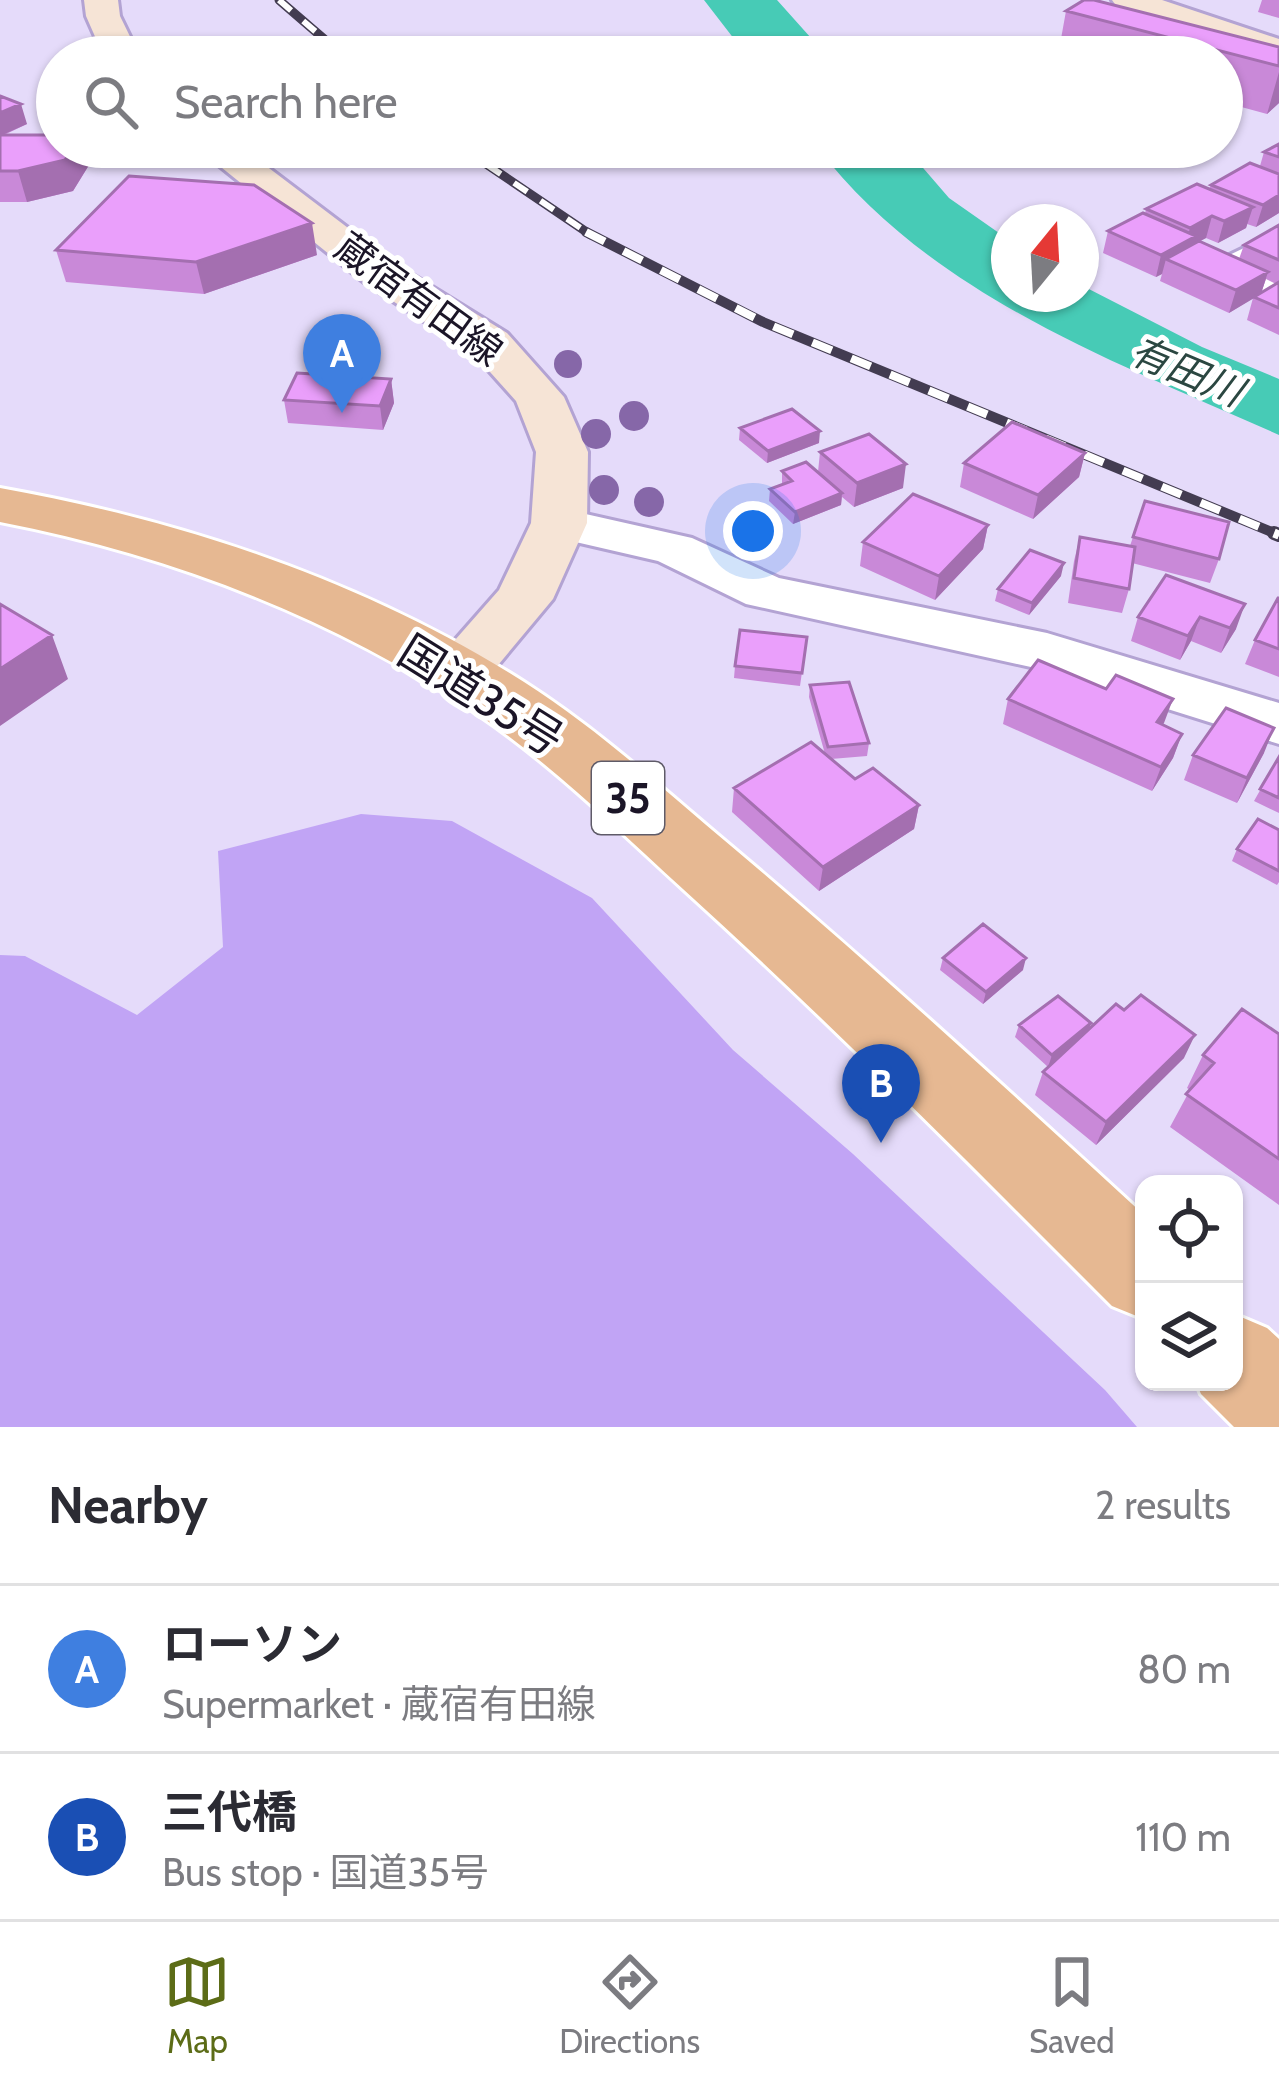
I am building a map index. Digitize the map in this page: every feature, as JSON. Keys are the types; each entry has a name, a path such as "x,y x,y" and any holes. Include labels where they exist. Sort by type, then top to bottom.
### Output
{"highway":[{"name":"国道35号","path":"0,505 202,551 318,600 458,673 562,742 797,944 1135,1266"},
{"path":"1243,1370 1279,1404"}],"main road":[{"path":"101,0 112,36"},
{"path":"1129,0 1235,36"},
{"path":"1243,39 1279,51"},
{"name":"蔵宿有田線","path":"243,168 381,274 490,344 539,398 562,452 559,523 524,599 458,673"}],"street":[{"path":"1279,240 1228,268 1279,290"},
{"path":"559,523 674,549 765,592 1047,652 1279,724"}],"shaded area":[{"path":"361,814 452,821 592,898 733,1050 853,1154 1105,1390 1137,1427 0,1427 0,955 25,956 137,1015 223,947 218,851"}],"water":[{"path":"704,0 777,0 809,36 732,36"},
{"path":"836,168 923,168 949,198 991,227 991,297 914,244"},
{"name":"有田川","path":"1099,294 1202,347 1279,379 1279,435 1153,380 1016,312 1099,312"}],"building":[{"path":"1084,0 1094,0 1236,36 1163,36 1066,11"},
{"path":"1243,38 1279,47 1279,66 1243,57"},
{"path":"0,96 21,104 0,113"},
{"path":"0,135 36,135 36,167 0,171"},
{"path":"1279,144 1279,157 1264,152"},
{"path":"1250,163 1279,174 1279,195 1263,205 1211,185"},
{"path":"129,176 254,185 312,223 196,262 56,250"},
{"path":"1197,184 1253,207 1224,221 1212,216 1190,228 1146,209"},
{"path":"1143,213 1196,236 1161,255 1108,231"},
{"path":"1279,225 1279,260 1244,245"},
{"path":"1199,241 1268,272 1236,290 1166,259"},
{"path":"1279,282 1279,308 1254,297"},
{"path":"297,373 391,379 380,406 284,400"},
{"path":"792,409 820,431 768,451 740,428"},
{"path":"1012,422 1085,453 1038,495 964,463"},
{"path":"869,434 906,464 857,483 820,452"},
{"path":"806,462 842,493 795,512 770,489 792,481 782,471"},
{"path":"913,494 988,525 939,576 863,542"},
{"path":"1145,501 1229,522 1219,559 1133,537"},
{"path":"1080,537 1135,547 1129,589 1074,578"},
{"path":"1030,550 1064,563 1032,603 998,589"},
{"path":"1166,575 1245,604 1230,628 1200,617 1188,636 1138,617"},
{"path":"1279,598 1279,649 1255,640"},
{"path":"0,604 52,635 0,669"},
{"path":"740,630 807,637 802,673 735,666"},
{"path":"1038,660 1106,689 1116,675 1173,699 1157,722 1182,734 1161,767 1008,699"},
{"path":"849,682 869,743 828,747 810,685"},
{"path":"1226,708 1274,728 1247,778 1193,755"},
{"path":"811,742 855,779 873,768 919,805 823,867 734,788"},
{"path":"1279,757 1279,798 1260,789"},
{"path":"1258,819 1279,830 1279,871 1237,849"},
{"path":"983,924 1026,958 986,992 943,958"},
{"path":"1141,995 1195,1035 1106,1122 1043,1072 1116,1004 1124,1010"},
{"path":"1058,996 1091,1023 1052,1055 1019,1025"},
{"path":"1242,1009 1279,1034 1279,1159 1186,1094 1214,1063 1203,1055"}],"railway":[{"path":"279,0 321,36"},
{"path":"492,168 588,233"},
{"path":"588,233 763,322 1279,535 1274,533"}],"place":[{"name":"ローソン","path":"342,413"},
{"name":"三代橋","path":"881,1143"}]}
